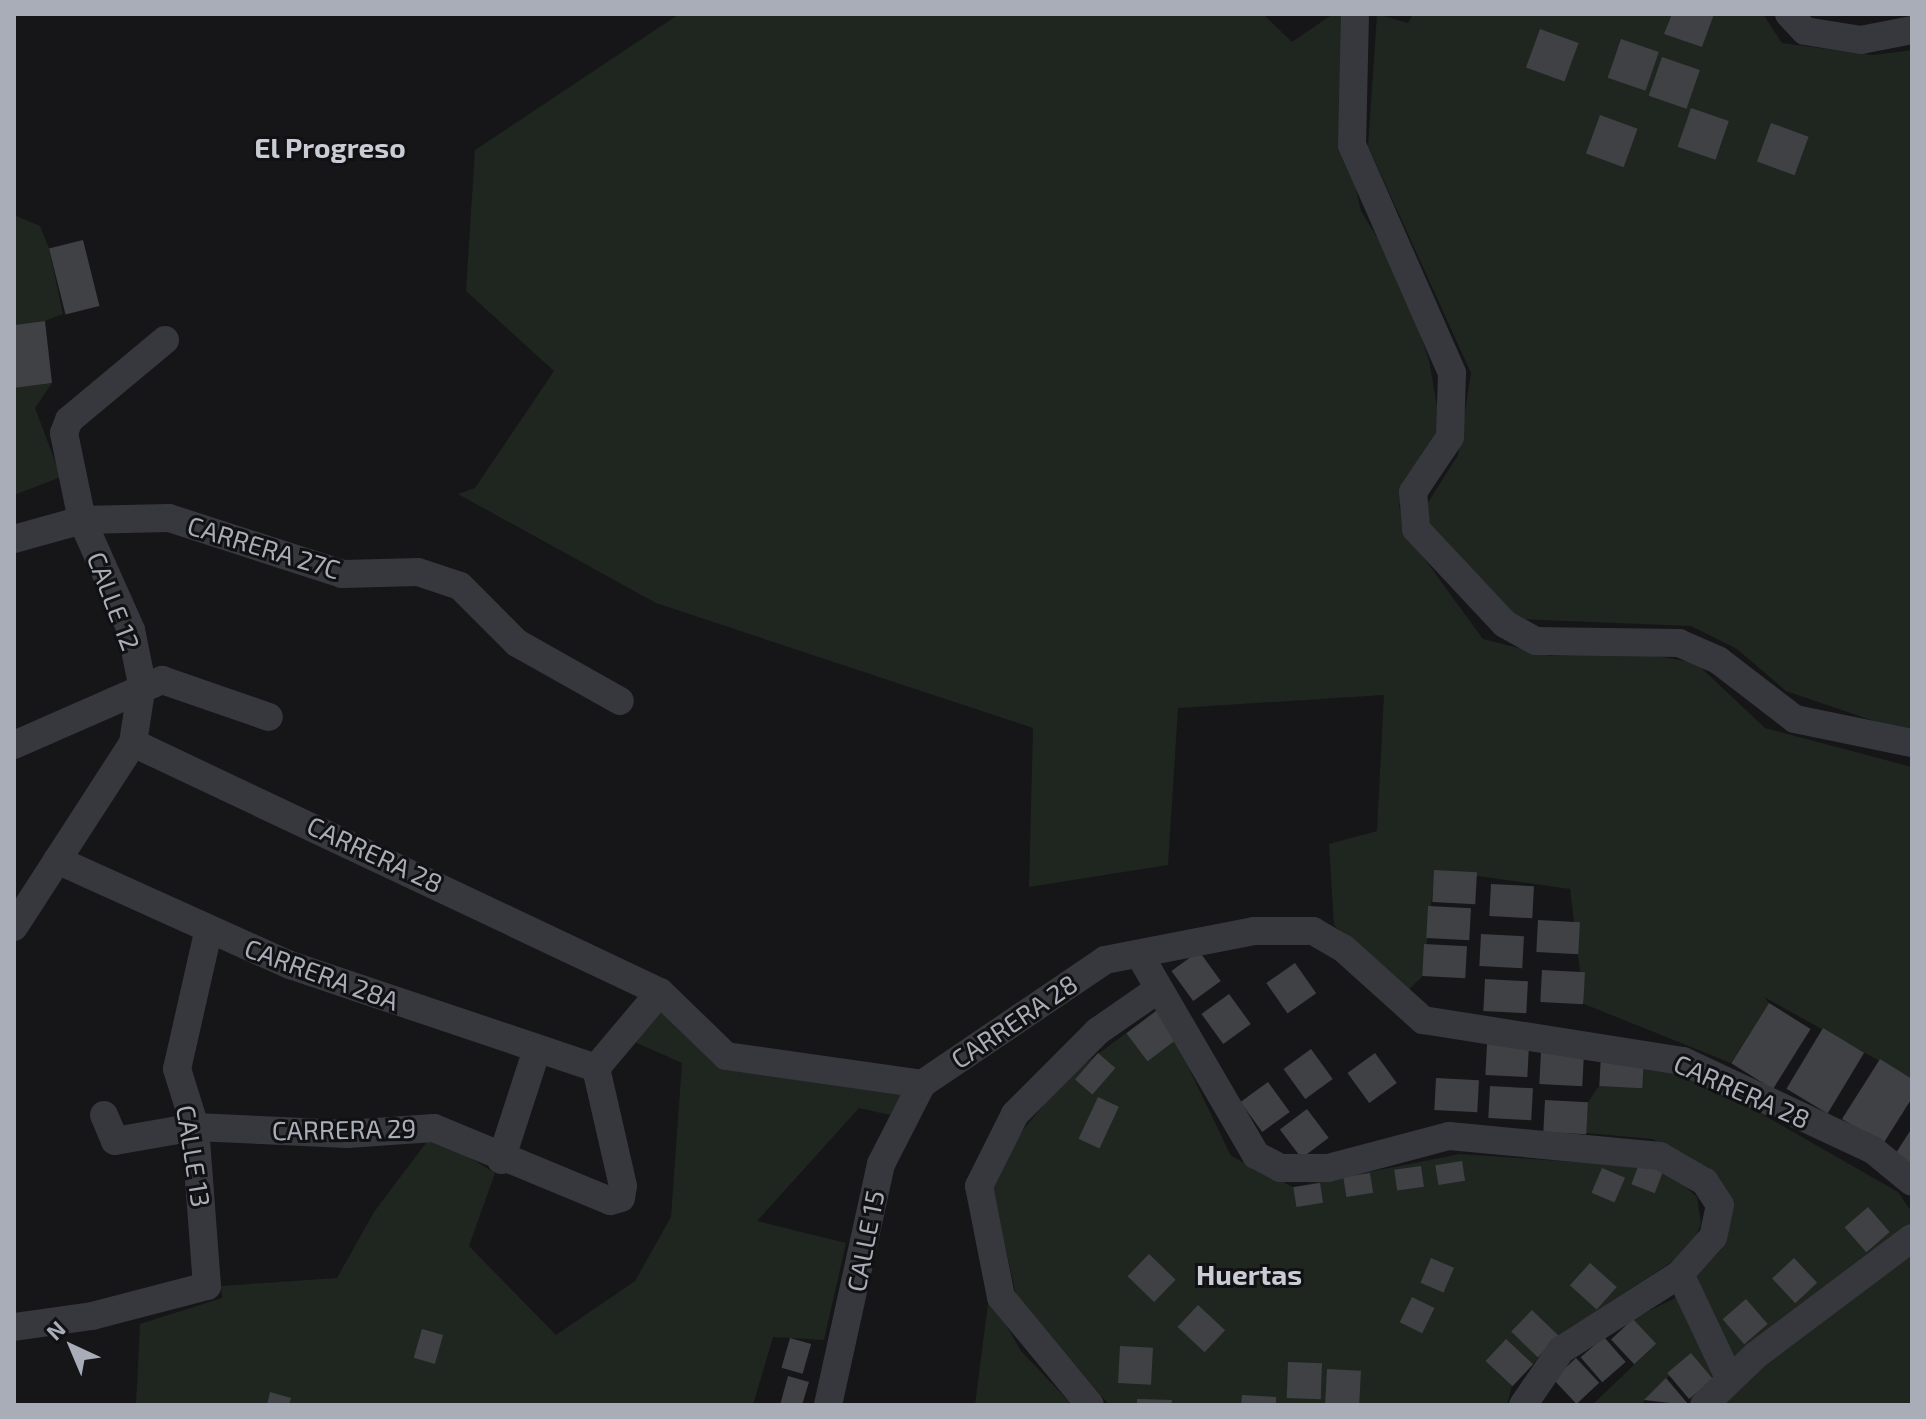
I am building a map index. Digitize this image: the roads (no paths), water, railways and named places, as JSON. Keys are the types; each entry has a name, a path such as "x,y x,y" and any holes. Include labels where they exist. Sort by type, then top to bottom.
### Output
{"street":[{"path":"1355,14 1352,145 1452,373 1450,437 1413,492 1416,529 1505,624 1536,641 1679,643 1718,660 1795,719 1912,743"},
{"path":"1789,14 1805,31 1861,40 1912,30"},
{"name":"CALLE 12","path":"14,927 133,743 142,684 131,630 82,520 64,433 69,420 165,340"},
{"name":"CARRERA 27C","path":"14,539 82,520 169,518 342,574 418,572 460,586 517,643 620,701"},
{"path":"14,745 142,684 162,680 269,717"},
{"name":"CARRERA 28","path":"133,743 660,992 726,1056 922,1084 1105,960 1254,931 1313,931 1343,948 1423,1020 1683,1061 1873,1150 1912,1182"},
{"name":"CARRERA 28A","path":"57,860 208,933 596,1068"},
{"name":"CALLE 13","path":"14,1327 92,1316 207,1286 195,1127 177,1069 208,933"},
{"path":"1139,954 1157,990 1256,1155 1280,1168 1328,1168 1449,1136 1660,1156 1705,1182 1720,1205 1713,1237 1680,1274 1561,1350 1523,1405"},
{"path":"1090,1405 1001,1297 984,1244 979,1186 1015,1114 1098,1031 1157,990"},
{"path":"596,1068 660,992"},
{"path":"501,1160 537,1049"},
{"name":"CARRERA 29","path":"104,1115 112,1140 195,1127 347,1134 434,1128 501,1160 610,1201 621,1198 596,1068"},
{"name":"CALLE 15","path":"828,1405 881,1164 922,1084"},
{"path":"1704,1405 1730,1380 1912,1238"},
{"path":"1680,1274 1730,1380"}],"district":[{"name":"El Progreso","path":"330,147"},
{"name":"Huertas","path":"1249,1274"}]}
